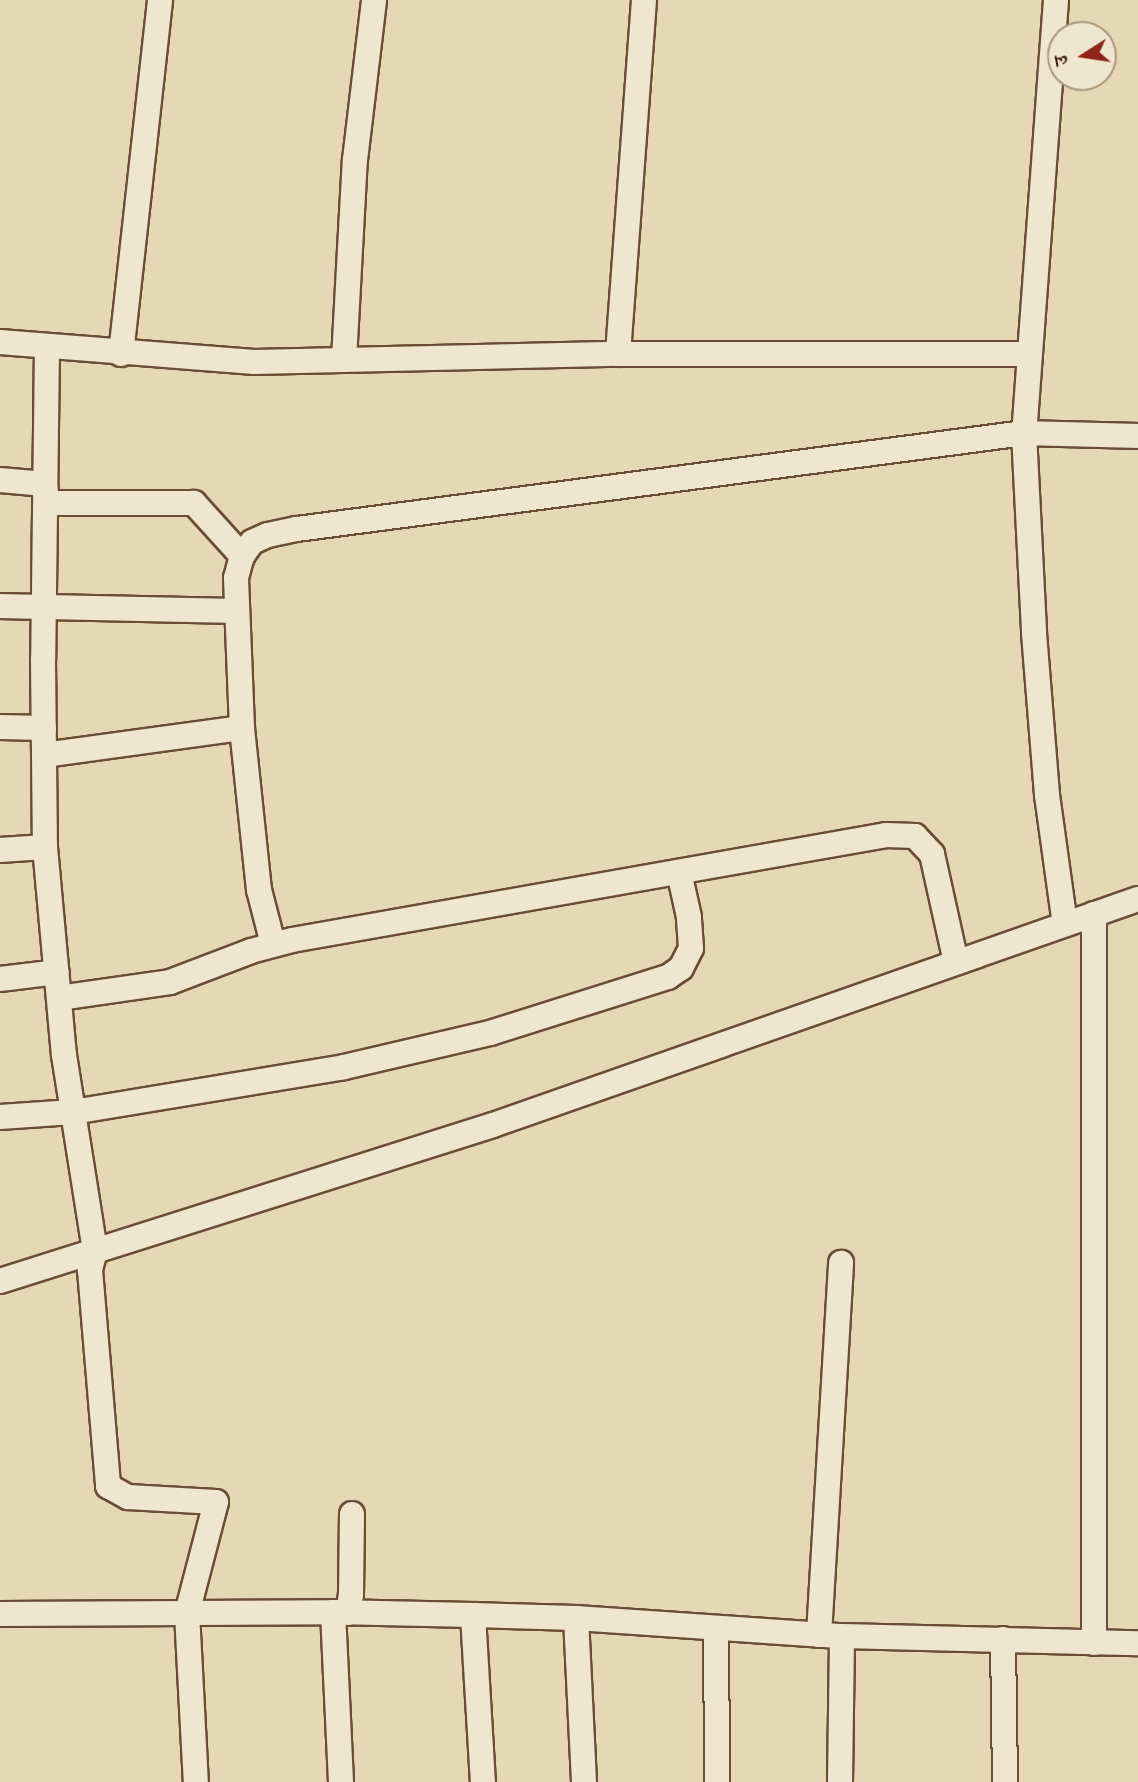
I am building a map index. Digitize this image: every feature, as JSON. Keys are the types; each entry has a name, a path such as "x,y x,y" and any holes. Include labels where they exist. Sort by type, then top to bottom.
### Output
{"street":[{"path":"121,354 160,0"},
{"path":"344,360 355,160 374,0"},
{"path":"618,354 644,0"},
{"path":"1056,0 1024,433 1034,633 1047,795 1065,924"},
{"path":"0,342 121,354 254,362 618,354 1028,354"},
{"path":"47,347 43,609 45,847 73,1112 95,1251 90,1270 107,1486 128,1497 216,1502 187,1613 196,1782"},
{"path":"273,944 259,890 242,728 236,578 242,556 253,542 268,535 297,529 1024,433 1138,436"},
{"path":"0,480 45,484"},
{"path":"45,484 47,503 194,503 242,556"},
{"path":"0,606 237,611"},
{"path":"0,727 44,728"},
{"path":"44,755 242,728"},
{"path":"59,998 170,982 273,944 886,835 915,836 932,854 956,962"},
{"path":"0,850 45,847"},
{"path":"0,1117 73,1112 344,1067 490,1033 668,977 681,968 691,948 689,917 679,872"},
{"path":"0,1281 493,1125 1138,899"},
{"path":"1094,914 1094,1643"},
{"path":"0,979 57,972"},
{"path":"841,1263 831,1636 841,1782"},
{"path":"341,1782 340,1612 351,1595 352,1514"},
{"path":"0,1614 340,1612 473,1615 576,1618 831,1636 1138,1643"},
{"path":"473,1615 483,1782"},
{"path":"576,1618 584,1782"},
{"path":"716,1628 718,1782"},
{"path":"1003,1639 1005,1782"}]}
